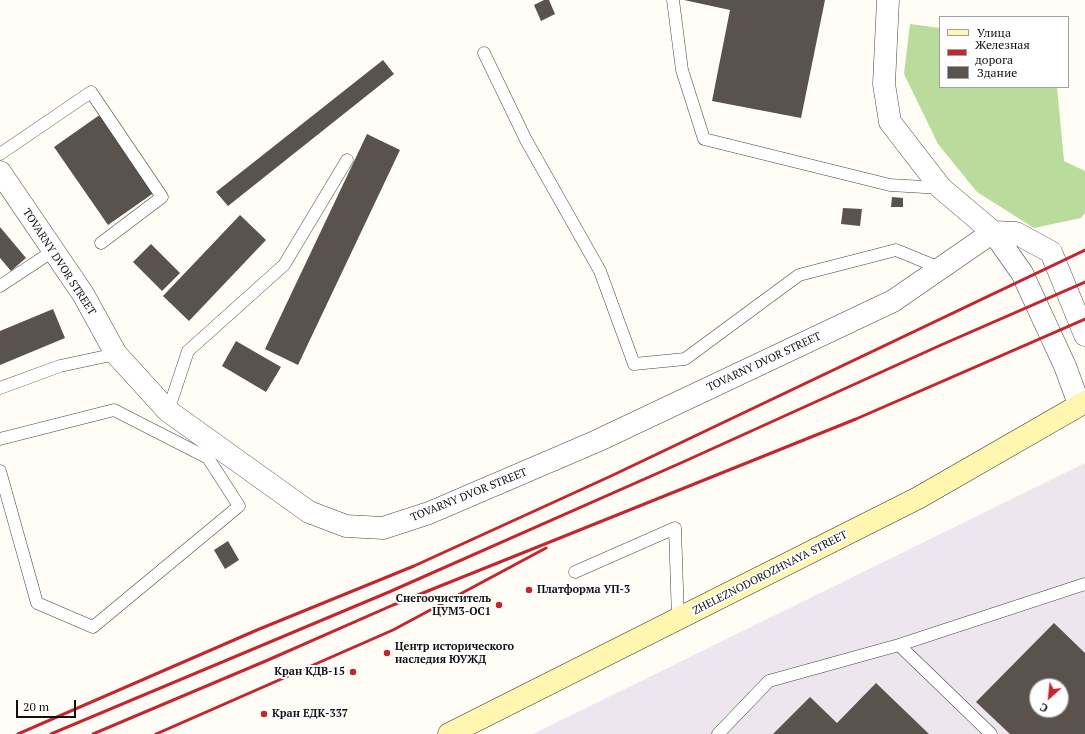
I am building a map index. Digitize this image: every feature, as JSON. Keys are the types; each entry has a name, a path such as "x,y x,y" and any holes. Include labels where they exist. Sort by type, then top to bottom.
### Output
{"main road":[{"name":"ZHELEZNODOROZHNAYA STREET","path":"450,734 918,498 1082,403"}],"street":[{"path":"888,0 884,84 890,122 941,188 993,232 1022,273 1082,403"},
{"name":"TOVARNY DVOR STREET","path":"0,172 83,294 116,354 168,411 309,512 346,526 384,528 429,513 597,441 893,301 993,232"},
{"path":"993,232 1016,232 1051,252 1085,335"}],"lane":[{"path":"673,0 682,70 704,139 890,185 941,188"},
{"path":"484,53 526,140 600,271 634,364 685,359 799,275 896,250 940,268"},
{"path":"0,154 91,92 162,198 101,243"},
{"path":"168,411 188,351 284,265 347,160"},
{"path":"0,286 52,250"},
{"path":"0,388 60,366 116,354"},
{"path":"0,439 114,410 208,458 239,506 93,627 37,603 0,471"},
{"path":"575,572 675,528 678,619"},
{"path":"718,734 769,681 899,645 1085,584"},
{"path":"899,645 991,734"}],"shaded area":[{"path":"1085,463 1085,734 533,734"}],"green space":[{"path":"910,24 939,28 939,88 1057,88 1064,161 1085,171 1085,213 1081,218 1034,228 977,192 938,144 904,74"}],"building":[{"path":"544,0 549,0 555,14 541,21 534,5"},
{"path":"684,0 825,0 801,118 712,101 730,10"},
{"path":"383,60 394,74 228,206 216,192"},
{"path":"101,114 155,192 108,225 54,147"},
{"path":"367,134 400,150 298,365 265,349"},
{"path":"892,197 903,198 903,207 891,207"},
{"path":"843,208 862,209 860,226 841,224"},
{"path":"240,215 266,240 189,321 163,296"},
{"path":"0,227 26,258 11,271 0,258"},
{"path":"151,244 180,273 162,291 133,262"},
{"path":"53,309 65,338 0,365 0,331"},
{"path":"236,341 281,367 266,392 222,366"},
{"path":"228,541 239,560 225,569 214,550"},
{"path":"1054,623 1085,653 1085,734 1010,734 976,702"},
{"path":"876,683 929,734 773,734 810,697 837,723"}],"railway":[{"path":"18,734 257,630 414,566 611,476 1085,250"},
{"path":"51,734 389,592 1085,282"},
{"path":"93,734 393,605 856,419 1085,319"},
{"path":"156,734 393,630 546,548"}],"place":[{"name":"Платформа УП-3","path":"529,590"},
{"name":"Снегоочиститель ЦУМ3-ОС1","path":"499,605"},
{"name":"Центр исторического наследия ЮУЖД","path":"387,653"},
{"name":"Кран КДВ-15","path":"353,672"},
{"name":"Кран ЕДК-337","path":"264,714"}]}
